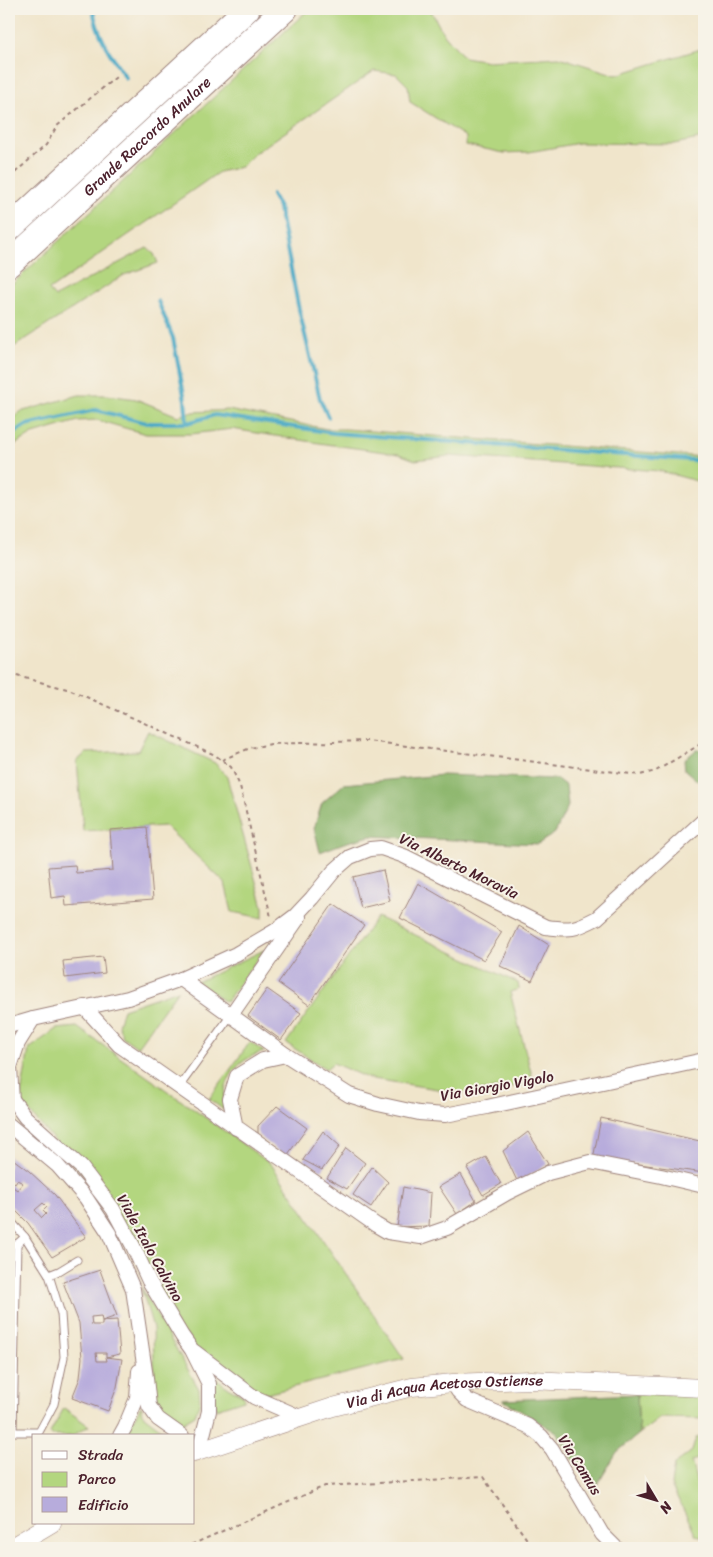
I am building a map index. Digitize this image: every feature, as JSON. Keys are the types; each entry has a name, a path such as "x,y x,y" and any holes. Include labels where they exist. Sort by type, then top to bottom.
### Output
{"highway":[{"name":"Grande Raccordo Anulare","path":"9,229 247,9"},
{"name":"Grande Raccordo Anulare","path":"9,264 286,9"}],"street":[{"name":"Via Alberto Moravia","path":"9,1026 128,998 181,979 236,954 275,932 295,916 342,863 360,852 370,849 381,848 404,856 546,927 570,929 581,927 597,918 704,820"},
{"path":"231,1016 312,898"},
{"name":"Via Giorgio Vigolo","path":"181,979 286,1055 348,1095 411,1111 445,1115 533,1098 704,1060"},
{"path":"84,1007 119,1045 388,1232 420,1237 447,1228 507,1193 548,1173 590,1162 704,1186"},
{"name":"Viale Italo Calvino","path":"34,1019 18,1043 10,1067 11,1098 25,1118 81,1167 113,1210 133,1246 149,1281 192,1350 209,1384 209,1411 196,1450"},
{"path":"236,1128 230,1099 236,1076 263,1060 286,1055"},
{"name":"Viale Italo Calvino","path":"9,1125 56,1165 86,1198 109,1232 133,1289 146,1378 148,1406 158,1419 179,1434"},
{"name":"Viale Italo Calvino","path":"121,1434 137,1398 142,1347"},
{"name":"Viale Italo Calvino","path":"192,1350 254,1397 302,1418"},
{"name":"Via di Acqua Acetosa Ostiense","path":"196,1450 383,1393 412,1387 453,1383 531,1380 704,1388"},
{"name":"Via Camus","path":"453,1383 467,1400 528,1426 541,1436 552,1449 602,1534 616,1548"},
{"path":"10,1548 50,1524"}],"lane":[{"path":"179,1087 231,1016"},
{"path":"9,1219 25,1237 49,1275 60,1314 64,1357 54,1404 39,1432 13,1432 17,1244"},
{"path":"9,1244 17,1244 25,1237"},
{"path":"49,1275 77,1260"}],"path":[{"path":"9,178 46,145 57,126 116,77"},
{"path":"9,674 71,690 215,755 231,767 240,786 275,932"},
{"path":"222,760 250,748 271,744 367,741 640,774 656,771 704,742"},
{"path":"184,1548 325,1486 482,1477 533,1548"}],"green space":[{"path":"309,9 430,9 443,33 464,57 488,61 559,57 616,75 704,48 704,138 674,144 579,143 529,152 504,153 466,145 466,137 410,102 408,86 396,74 374,71 255,153 241,167 219,172 49,290 55,297 147,248 154,254 158,263 124,275 9,350 9,287"},
{"path":"79,395 107,395 136,399 178,416 193,412 228,410 327,429 704,457 704,483 660,471 450,456 415,460 399,454 232,429 191,434 146,434 97,420 78,421 33,434 9,448 9,422 20,412"},
{"path":"148,731 215,763 227,777 263,907 263,918 232,912 225,883 165,826 83,831 77,761 86,753 138,751"},
{"path":"704,749 704,783 699,782 685,770 684,760 696,750"},
{"path":"442,775 557,779 566,786 568,806 555,833 538,844 370,836 320,852 314,828 322,803 344,784"},
{"path":"377,917 518,983 519,989 510,992 534,1084 463,1093 367,1078 333,1063 326,1069 286,1043"},
{"path":"264,950 226,1002 197,982"},
{"path":"178,990 137,1047 123,1037 118,1025 123,1009"},
{"path":"77,1027 271,1164 404,1359 254,1397 182,1336 113,1209 20,1101 29,1049 56,1029"},
{"path":"250,1042 264,1052 246,1060 232,1073 225,1090 224,1110 209,1099"},
{"path":"141,1287 199,1389 200,1401 195,1415 182,1423 172,1422 158,1412 155,1403 153,1328"},
{"path":"211,1372 224,1385 244,1396 244,1400 216,1409 209,1375"},
{"path":"637,1394 704,1395 704,1419 660,1418 639,1434"},
{"path":"637,1394 639,1434 617,1452 593,1492 557,1433 503,1400"},
{"path":"141,1406 144,1416 168,1434 125,1434"},
{"path":"64,1408 89,1426 75,1434 50,1433"},
{"path":"704,1436 704,1457 691,1461 704,1510 704,1537 696,1535 671,1485 674,1465 692,1451 696,1438"}],"building":[{"path":"147,827 153,899 66,906 65,896 51,898 48,867 75,865 76,873 113,870 110,830"},
{"path":"383,870 390,901 361,908 353,877"},
{"path":"418,883 502,932 484,960 400,918"},
{"path":"333,904 364,925 309,1005 278,983"},
{"path":"519,926 549,945 532,981 500,966"},
{"path":"103,957 105,973 65,978 63,961"},
{"path":"267,989 301,1013 281,1040 248,1016"},
{"path":"277,1106 307,1128 286,1157 258,1135 258,1126"},
{"path":"601,1118 704,1142 704,1173 632,1163 630,1167 593,1159"},
{"path":"323,1131 340,1146 322,1170 303,1160"},
{"path":"528,1132 548,1164 518,1183 503,1151"},
{"path":"346,1148 365,1163 347,1189 327,1178"},
{"path":"9,1156 55,1195 86,1237 52,1257 28,1223 9,1204 9,1184 17,1190 23,1183 17,1180 15,1183 9,1181","holes":["43,1203 47,1207 43,1211 46,1214 42,1218 35,1210"]},
{"path":"486,1157 501,1184 483,1195 467,1168"},
{"path":"372,1167 388,1182 371,1207 353,1195"},
{"path":"461,1174 476,1201 457,1214 439,1187"},
{"path":"403,1187 431,1193 429,1226 397,1227"},
{"path":"100,1270 117,1316 102,1321 117,1320 120,1354 106,1357 122,1359 117,1387 108,1411 72,1398 80,1378 82,1358 79,1323 63,1282","holes":["101,1316 102,1325 92,1325 91,1317","96,1353 106,1353 107,1361 97,1361"]}],"waterway":[{"path":"93,9 101,36 126,78"},
{"path":"272,195 279,208 298,305 320,399 328,417"},
{"path":"158,301 173,338 185,400 187,423"},
{"path":"9,436 26,425 96,410 147,423 187,423 215,415 334,433 704,461"}]}
